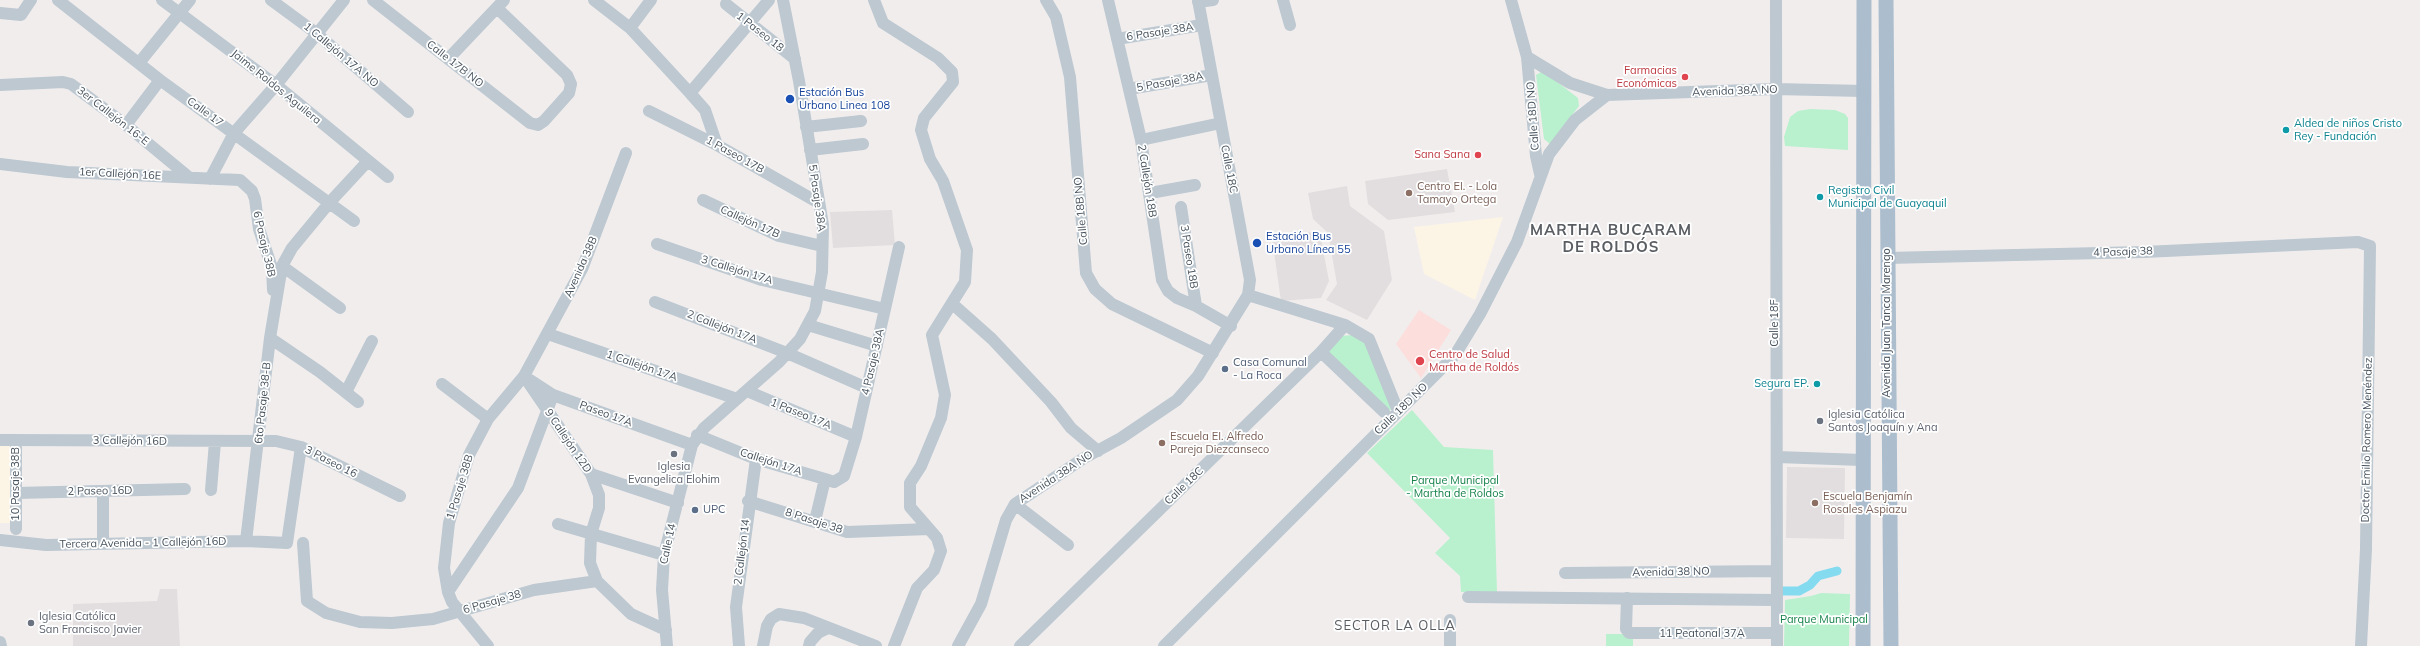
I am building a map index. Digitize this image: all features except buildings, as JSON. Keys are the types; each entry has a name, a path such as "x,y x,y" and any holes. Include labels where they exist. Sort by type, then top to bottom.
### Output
{"main road":[{"path":"1863,646 1862,460 1864,0"},
{"name":"Avenida Juan Tanca Marengo","path":"1886,0 1886,230 1891,646"},
{"path":"1864,91 1874,94 1876,100 1880,206 1886,230"}],"street":[{"path":"0,13 20,15 31,0"},
{"name":"Calle 17","path":"58,0 160,80 330,202 354,221"},
{"name":"Jaime Roldos Aguilera","path":"162,0 276,85 388,176"},
{"path":"139,63 190,0"},
{"name":"1 Callejón 17A NO","path":"271,0 316,32 408,112"},
{"path":"210,179 234,133 276,85 316,32 344,0"},
{"name":"Calle 17B NO","path":"373,0 449,58 530,123 538,125 544,121 569,93 571,84 567,75 501,4"},
{"path":"594,0 630,28 690,92 704,110 717,145"},
{"path":"630,28 651,0"},
{"path":"690,92 769,0"},
{"name":"5 Pasaje 38A","path":"695,440 787,353 800,339 815,311 822,272 823,225 818,203 795,59 783,0"},
{"path":"874,0 883,23 938,58 952,72 953,82 924,118 921,130 930,159 943,181 967,250 965,282 932,335 945,395 940,423 921,466 910,483 910,507 938,538 941,551 934,570 917,588 894,646"},
{"name":"Calle 18B NO","path":"1046,0 1056,17 1070,77 1086,273 1095,289 1112,304 1213,353"},
{"name":"2 Callejón 18B","path":"1108,0 1141,140 1162,280 1168,291 1177,298 1196,306 1231,326"},
{"path":"1198,1 1213,0"},
{"path":"1283,0 1290,25"},
{"name":"Calle 18D NO","path":"1164,646 1455,355 1470,333 1517,242 1540,174 1536,156 1527,57 1511,0"},
{"name":"Calle 18F","path":"1776,0 1778,457 1777,646"},
{"name":"Calle 18C","path":"1198,1 1250,280 1248,294 1231,326 1213,353"},
{"path":"449,58 501,4"},
{"name":"1 Paseo 18","path":"726,4 748,24 795,59"},
{"name":"6 Pasaje 38A","path":"1117,39 1202,24"},
{"name":"Avenida 38A NO","path":"1527,57 1570,83 1608,95 1776,89 1864,91"},
{"name":"5 Pasaje 38A","path":"1129,89 1212,75"},
{"path":"126,125 160,80"},
{"name":"3er Callejón 16-E","path":"0,85 63,82 71,84 126,125 190,178"},
{"path":"1540,174 1561,136 1575,120 1608,95"},
{"name":"1 Paseo 17B","path":"649,111 717,145 818,203"},
{"path":"806,128 861,121"},
{"path":"1141,140 1221,123"},
{"path":"810,150 863,144"},
{"name":"Avenida 38B","path":"524,376 582,269 626,153"},
{"name":"6to Pasaje 38-B","path":"246,541 260,440 270,338 282,266 292,248 330,202 368,161"},
{"name":"1er Callejón 16E","path":"0,164 67,172 240,180"},
{"name":"6 Pasaje 38B","path":"240,180 252,191 259,229 269,256 272,273 274,315"},
{"path":"1150,193 1194,185"},
{"name":"Callejón 17B","path":"703,200 780,236 822,246"},
{"name":"3 Paseo 18B","path":"1181,207 1196,306"},
{"name":"4 Pasaje 38","path":"1887,258 2144,252 2358,242"},
{"name":"Doctor Emilio Romero Menéndez","path":"2358,242 2370,246 2371,250 2366,424 2366,549 2361,646"},
{"name":"3 Callejón 17A","path":"657,244 762,280 885,309"},
{"name":"4 Pasaje 38A","path":"844,476 856,437 899,247"},
{"path":"282,266 340,308"},
{"path":"1248,294 1345,325 1369,339 1398,411"},
{"name":"2 Callejón 17A","path":"656,302 787,353 867,388"},
{"path":"956,307 992,339 1051,402 1071,428 1098,451"},
{"path":"808,325 877,346"},
{"name":"Calle 18C","path":"1020,646 1321,352 1345,325"},
{"name":"1 Callejón 17A","path":"548,334 737,399"},
{"path":"270,338 358,402"},
{"path":"346,392 372,341"},
{"path":"1321,352 1384,412"},
{"name":"Avenida 38A NO","path":"958,646 981,604 1006,520 1015,504 1098,451 1122,438 1177,400 1198,376 1213,353"},
{"name":"Paseo 17A","path":"524,376 553,395 695,440"},
{"name":"9 Callejón 12D","path":"524,376 590,474 599,495 599,508 591,534 590,563 596,581"},
{"name":"1 Pasaje 38B","path":"488,646 452,602 448,592 444,568 449,523 469,455 488,420 524,376"},
{"path":"442,384 488,420"},
{"name":"1 Paseo 17A","path":"746,391 856,437"},
{"path":"448,592 518,488 553,395"},
{"name":"3 Callejón 16D","path":"0,440 215,442 260,440"},
{"name":"10 Pasaje 38B","path":"16,440 16,529"},
{"name":"3 Paseo 16","path":"260,440 276,441 301,447 400,496"},
{"name":"Callejón 17A","path":"695,440 834,482 844,476"},
{"name":"Calle 14","path":"667,646 662,590 664,555 695,440"},
{"path":"211,490 215,442"},
{"name":"Tercera Avenida - 1 Callejón 16D","path":"0,540 46,545 246,541 287,543 301,447"},
{"path":"1778,457 1862,460"},
{"name":"2 Callejón 14","path":"739,646 736,607 748,501 756,459"},
{"path":"590,474 678,503"},
{"path":"815,521 825,479"},
{"name":"2 Paseo 16D","path":"16,493 185,489"},
{"path":"103,544 104,491"},
{"name":"8 Pasaje 38","path":"748,501 847,532 929,529"},
{"path":"1015,504 1068,545"},
{"path":"558,524 664,555"},
{"name":"6 Pasaje 38","path":"304,543 307,601 326,613 360,622 392,623 433,619 534,590 596,581"},
{"name":"Avenida 38 NO","path":"1565,573 1777,571"},
{"path":"596,581 631,614 666,630"},
{"path":"1468,597 1777,600"},
{"name":"11 Peatonal 37A","path":"1627,598 1627,632 1638,634 1777,633"},
{"path":"763,646 767,626 771,618 779,614 804,618 876,646"},
{"path":"1450,620 1450,646"},
{"path":"809,646 810,642 818,633 828,628"},
{"path":"0,642 1,646"}],"shaded area":[{"name":"Centro EI. - Lola Tamayo Ortega","path":"1447,169 1455,212 1388,220 1368,204 1365,181"},
{"path":"1347,186 1350,206 1384,231 1392,280 1367,320 1326,300 1337,284 1328,233 1313,219 1308,193"},
{"path":"892,210 895,245 833,248 830,212"},
{"path":"1503,217 1475,300 1424,274 1414,227"},
{"path":"1312,232 1321,239 1329,281 1321,298 1281,301 1272,238"},
{"name":"Centro de Salud Martha de Roldós","path":"1419,310 1451,330 1421,378 1396,344"},
{"path":"0,446 12,446 13,523 0,523"},
{"name":"Escuela Benjamín Rosales Aspiazu","path":"1787,467 1845,468 1844,539 1786,538"},
{"path":"160,589 177,589 180,646 73,646 73,604 157,601"}],"green space":[{"path":"1543,71 1578,98 1579,106 1550,144 1544,139 1536,75"},
{"path":"1810,109 1835,110 1845,114 1848,118 1848,150 1785,146 1784,137 1790,117 1798,111"},
{"path":"1352,335 1365,338 1393,407 1387,413 1324,352 1341,336"},
{"name":"Parque Municipal - Martha de Roldos","path":"1412,410 1444,447 1493,450 1497,593 1461,592 1460,576 1435,553 1450,538 1367,453"},
{"name":"Parque Municipal","path":"1821,593 1850,594 1849,646 1784,646 1785,600"},
{"path":"1606,634 1633,634 1633,646 1606,646"}],"waterway":[{"path":"1782,591 1799,591 1810,585 1818,576 1837,571"}],"place":[{"name":"Farmacias Económicas","path":"1685,77"},
{"name":"Estación Bus Urbano Linea 108","path":"790,99"},
{"name":"Aldea de niños Cristo Rey - Fundación","path":"2286,130"},
{"name":"Sana Sana","path":"1478,155"},
{"name":"Centro EI. - Lola Tamayo Ortega","path":"1409,193"},
{"name":"Registro Civil Municipal de Guayaquil","path":"1820,197"},
{"name":"Estación Bus Urbano Línea 55","path":"1257,243"},
{"name":"Centro de Salud Martha de Roldós","path":"1420,361"},
{"name":"Casa Comunal - La Roca","path":"1225,369"},
{"name":"Segura EP.","path":"1817,384"},
{"name":"Iglesia Católica Santos Joaquín y Ana","path":"1820,421"},
{"name":"Escuela EI. Alfredo Pareja Diezcanseco","path":"1162,443"},
{"name":"Iglesia Evangelica Elohim","path":"674,454"},
{"name":"Escuela Benjamín Rosales Aspiazu","path":"1815,503"},
{"name":"UPC","path":"695,510"},
{"name":"Iglesia Católica San Francisco Javier","path":"31,623"}],"district":[{"name":"MARTHA BUCARAM DE ROLDÓS","path":"1611,238"},
{"name":"SECTOR LA OLLA","path":"1395,626"}]}
